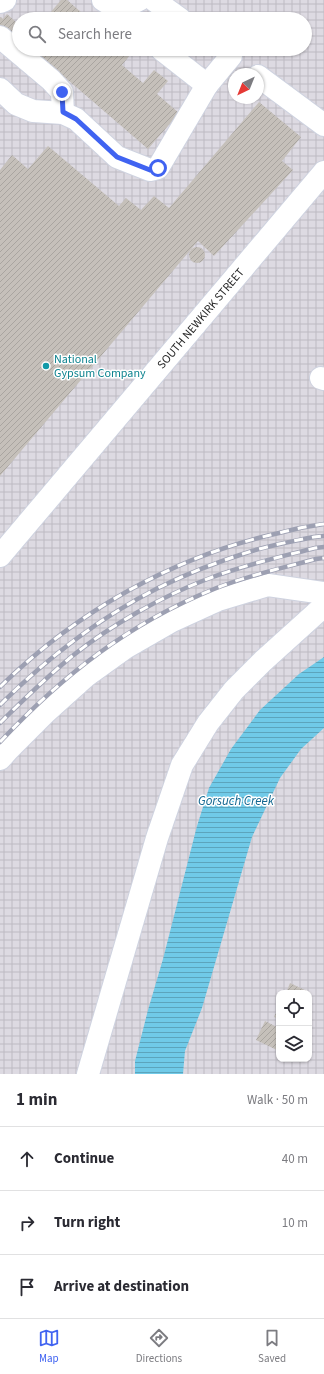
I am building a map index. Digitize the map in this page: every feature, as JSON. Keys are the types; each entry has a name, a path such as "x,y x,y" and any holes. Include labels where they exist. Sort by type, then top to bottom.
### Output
{"street":[{"path":"0,2 5,0"},
{"path":"116,10 139,0"},
{"path":"154,0 170,12"},
{"path":"0,37 12,47"},
{"path":"23,56 51,80 62,92 63,112"},
{"path":"170,56 207,85"},
{"path":"0,89 16,104 33,111 63,112 76,119 117,157 150,170 158,168 224,56"},
{"path":"230,56 247,68"},
{"path":"264,80 324,125"},
{"name":"SOUTH NEWKIRK STREET","path":"0,556 324,172"},
{"path":"0,759 46,712 86,676 125,648 172,621 218,600 268,585 324,593"},
{"path":"88,1074 157,838 182,765 208,724 234,690 263,661 324,606"}],"shaded area":[{"path":"0,0 324,0 324,1074 0,1074"}],"water":[{"name":"Gorsuch Creek","path":"324,657 324,728 301,749 280,778 252,837 202,1008 185,1051 183,1074 135,1074 135,1061 148,1010 163,959 197,826 209,788 231,749 260,710 299,674"}],"building":[{"path":"61,0 67,0 81,12 51,12"},
{"path":"7,14 12,19 12,34 0,25 0,18 1,17 3,19"},
{"path":"40,56 129,56 122,65 143,83 154,70 168,81 157,94 179,113 148,149"},
{"name":"National Gypsum Company","path":"257,104 261,104 301,137 282,161 293,170 214,256 198,241 0,476 0,170 12,155 28,169 48,146 119,206 126,198 141,210 154,196 169,208"},
{"path":"197,247 204,252 205,255 200,262 197,263 190,258 189,255 194,248"},
{"path":"290,983 305,990 287,990"},
{"path":"265,1021 276,1026 276,1050 256,1040"}],"railway":[{"path":"0,687 61,635 94,611 129,590 202,556 240,543 290,530 324,524"},
{"path":"0,705 36,671 74,640 115,612 158,588 181,577 252,551 324,536"},
{"path":"0,723 35,689 86,645 155,602 223,573 275,558 324,547"},
{"path":"0,742 73,673 125,635 153,618 226,584 264,572 324,558"}],"place":[{"name":"National Gypsum Company","path":"46,366"}],"route":[{"path":"62,92 63,112 76,119 117,157 150,170 158,168"}]}
